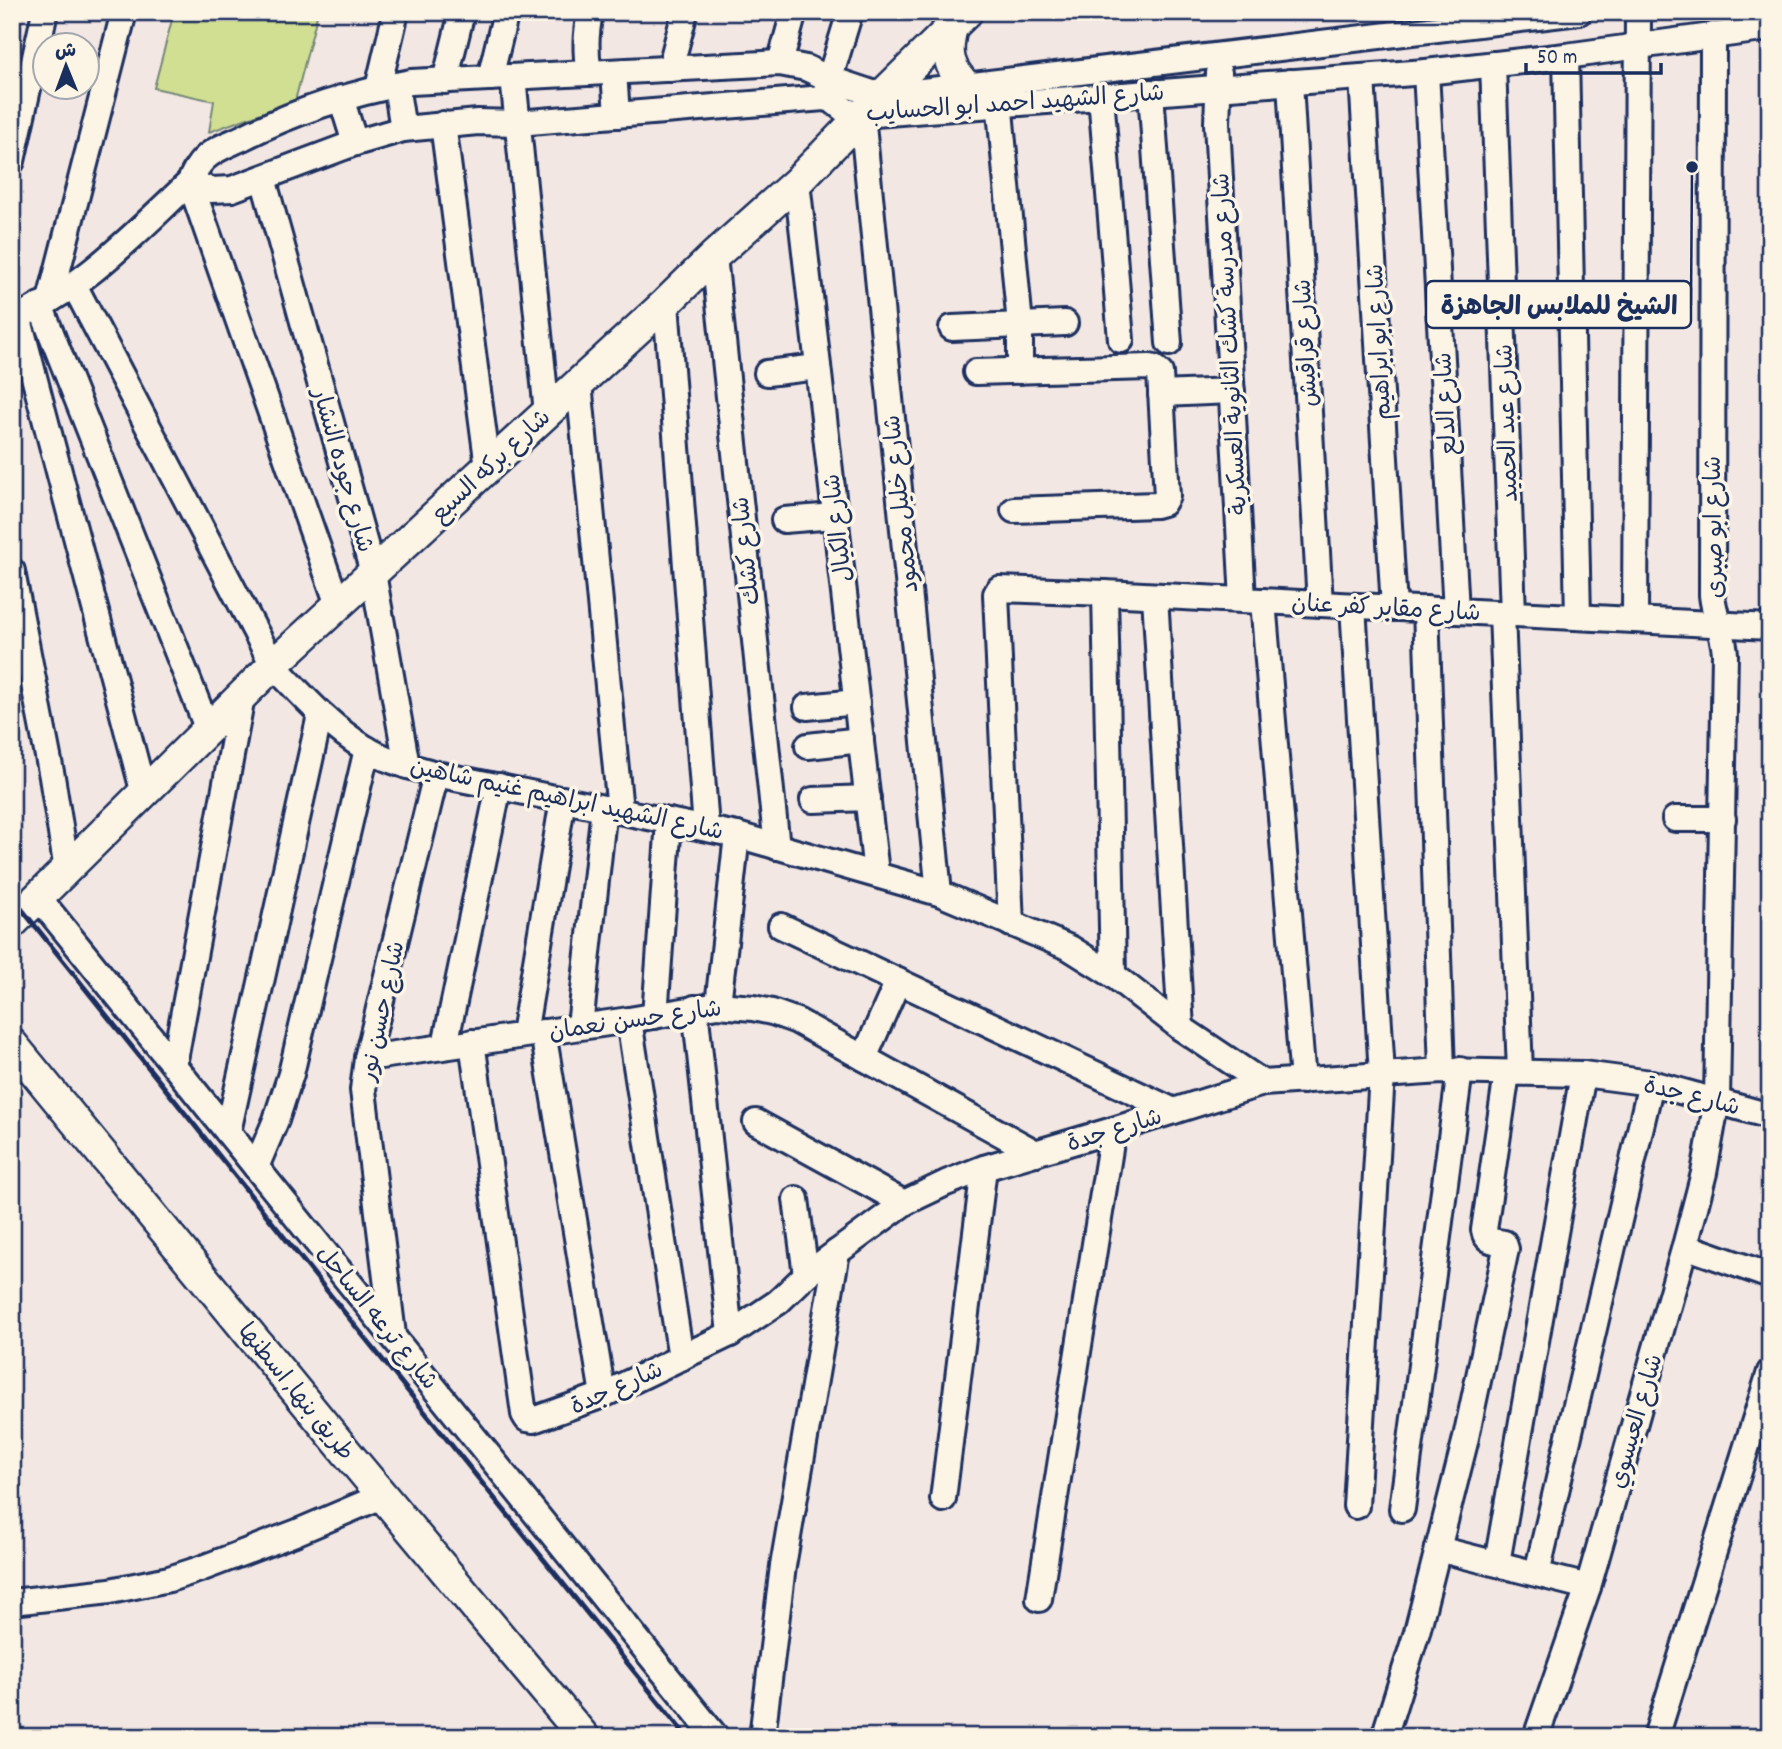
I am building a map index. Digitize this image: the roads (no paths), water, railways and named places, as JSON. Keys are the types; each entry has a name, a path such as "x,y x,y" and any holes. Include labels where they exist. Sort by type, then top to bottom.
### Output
{"main road":[{"path":"960,20 948,43 949,60 956,75 967,87"},
{"name":"شارع بركه السبع","path":"13,922 273,665 797,182 960,20"},
{"name":"طريق بنها, اسطنها","path":"12,1044 382,1496 584,1737"}],"street":[{"path":"12,161 45,12"},
{"path":"124,12 30,310 144,794"},
{"path":"396,12 387,86 403,129"},
{"path":"445,81 462,12"},
{"path":"506,12 502,78 517,123 547,413"},
{"path":"589,73 585,53 590,12"},
{"path":"670,69 685,12"},
{"path":"780,63 794,12"},
{"path":"827,89 850,12"},
{"name":"شارع الشهيد احمد ابو الحسايب","path":"871,106 999,93 1219,55 1579,12"},
{"path":"1635,620 1638,12"},
{"name":"شارع الشهيد احمد ابو الحسايب","path":"30,310 74,285 106,260 190,182 198,165 212,152 298,112 341,98 411,82 780,63 806,68 827,89 832,100 846,111 967,87 999,93 1101,96 1362,77 1566,56 1770,28"},
{"name":"شارع ابو صبرى","path":"1713,35 1712,595 1725,644 1717,1100"},
{"name":"شارع مدرسة كشك الثانوية العسكرية","path":"1219,55 1217,123 1232,391 1303,1081"},
{"path":"1566,56 1578,617"},
{"name":"شارع عبد الحميد","path":"1438,1549 1465,1442 1506,1248 1504,1244 1490,1241 1484,1230 1514,1072 1507,613 1493,64"},
{"path":"709,67 712,107"},
{"path":"614,72 617,115"},
{"name":"شارع الدلع","path":"1426,72 1457,611"},
{"name":"شارع ابو ابراهيم","path":"1362,77 1394,608"},
{"name":"شارع قراقيش","path":"1290,82 1320,604"},
{"name":"شارع الشهيد احمد ابو الحسايب","path":"190,182 221,191 232,189 355,143 403,129 443,124 517,123 712,107 827,89"},
{"path":"1151,92 1169,343"},
{"path":"999,93 1020,325 1020,371"},
{"path":"1101,96 1121,340"},
{"path":"341,98 355,143"},
{"name":"شارع خليل محمود","path":"871,106 939,893"},
{"path":"443,124 488,467"},
{"name":"شارع جوده النشار","path":"262,178 373,573 407,766"},
{"path":"190,182 338,605"},
{"name":"شارع الكيال","path":"797,182 876,873"},
{"name":"شارع كشك","path":"714,256 777,847"},
{"name":"شارع الشهيد ابراهيم غنيم شاهين","path":"74,285 273,665 320,715 367,749 407,766 436,774 737,835 939,893 1070,948 1113,975 1181,1028 1263,1083"},
{"path":"666,303 706,828"},
{"path":"30,310 208,730"},
{"path":"952,328 1065,323"},
{"path":"767,373 818,367"},
{"path":"976,372 1154,368 1160,373 1167,496 1163,503 1014,510"},
{"path":"579,383 612,809 580,1027"},
{"path":"1161,394 1232,391"},
{"path":"784,520 835,516"},
{"path":"12,571 50,764 67,870"},
{"name":"شارع مقابر كفر عنان","path":"1012,924 996,594 1001,588 1770,627"},
{"path":"1105,593 1113,975"},
{"path":"1155,596 1181,1028"},
{"path":"1353,606 1382,1074 1356,1506"},
{"path":"1402,1509 1451,1071 1426,609"},
{"path":"174,1065 242,696"},
{"path":"807,707 857,702"},
{"path":"229,1132 320,715"},
{"path":"808,746 861,740"},
{"path":"256,1167 276,1120 290,1074 367,749"},
{"name":"شارع حسن نور","path":"393,1335 363,1090 367,1058 436,774"},
{"path":"445,1045 499,786"},
{"path":"813,800 868,798"},
{"path":"563,799 533,1033 603,1395"},
{"path":"1675,819 1723,819"},
{"path":"655,1016 669,821"},
{"path":"730,1334 706,1006 737,835"},
{"name":"شارع ترعه الساحل","path":"38,897 716,1737"},
{"path":"781,926 1174,1111"},
{"path":"864,1058 898,981"},
{"name":"شارع حسن نعمان","path":"367,1058 629,1020 706,1006 753,1008 797,1021 1036,1153"},
{"path":"629,1020 681,1358"},
{"name":"شارع جدة","path":"472,1041 524,1413 527,1419 533,1420 603,1395 730,1334 778,1302 806,1275 904,1203 984,1168 1263,1083 1451,1071 1583,1074 1651,1083 1770,1116"},
{"path":"1497,1563 1583,1074"},
{"path":"1537,1573 1651,1083"},
{"name":"شارع العيسوي","path":"1536,1737 1588,1587 1685,1246 1717,1100"},
{"path":"756,1122 904,1203"},
{"path":"1039,1599 1113,1130"},
{"path":"943,1500 984,1168"},
{"path":"796,1199 806,1275"},
{"path":"1685,1246 1769,1272"},
{"path":"762,1737 783,1566 837,1252"},
{"path":"1656,1737 1770,1373"},
{"path":"12,1602 110,1591 169,1579 296,1532 382,1496"},
{"path":"1384,1737 1417,1632 1438,1549 1588,1587"}],"railway":[{"path":"12,897 687,1737"}],"place":[{"name":"الشيخ للملابس الجاهزة","path":"1692,167"}]}
